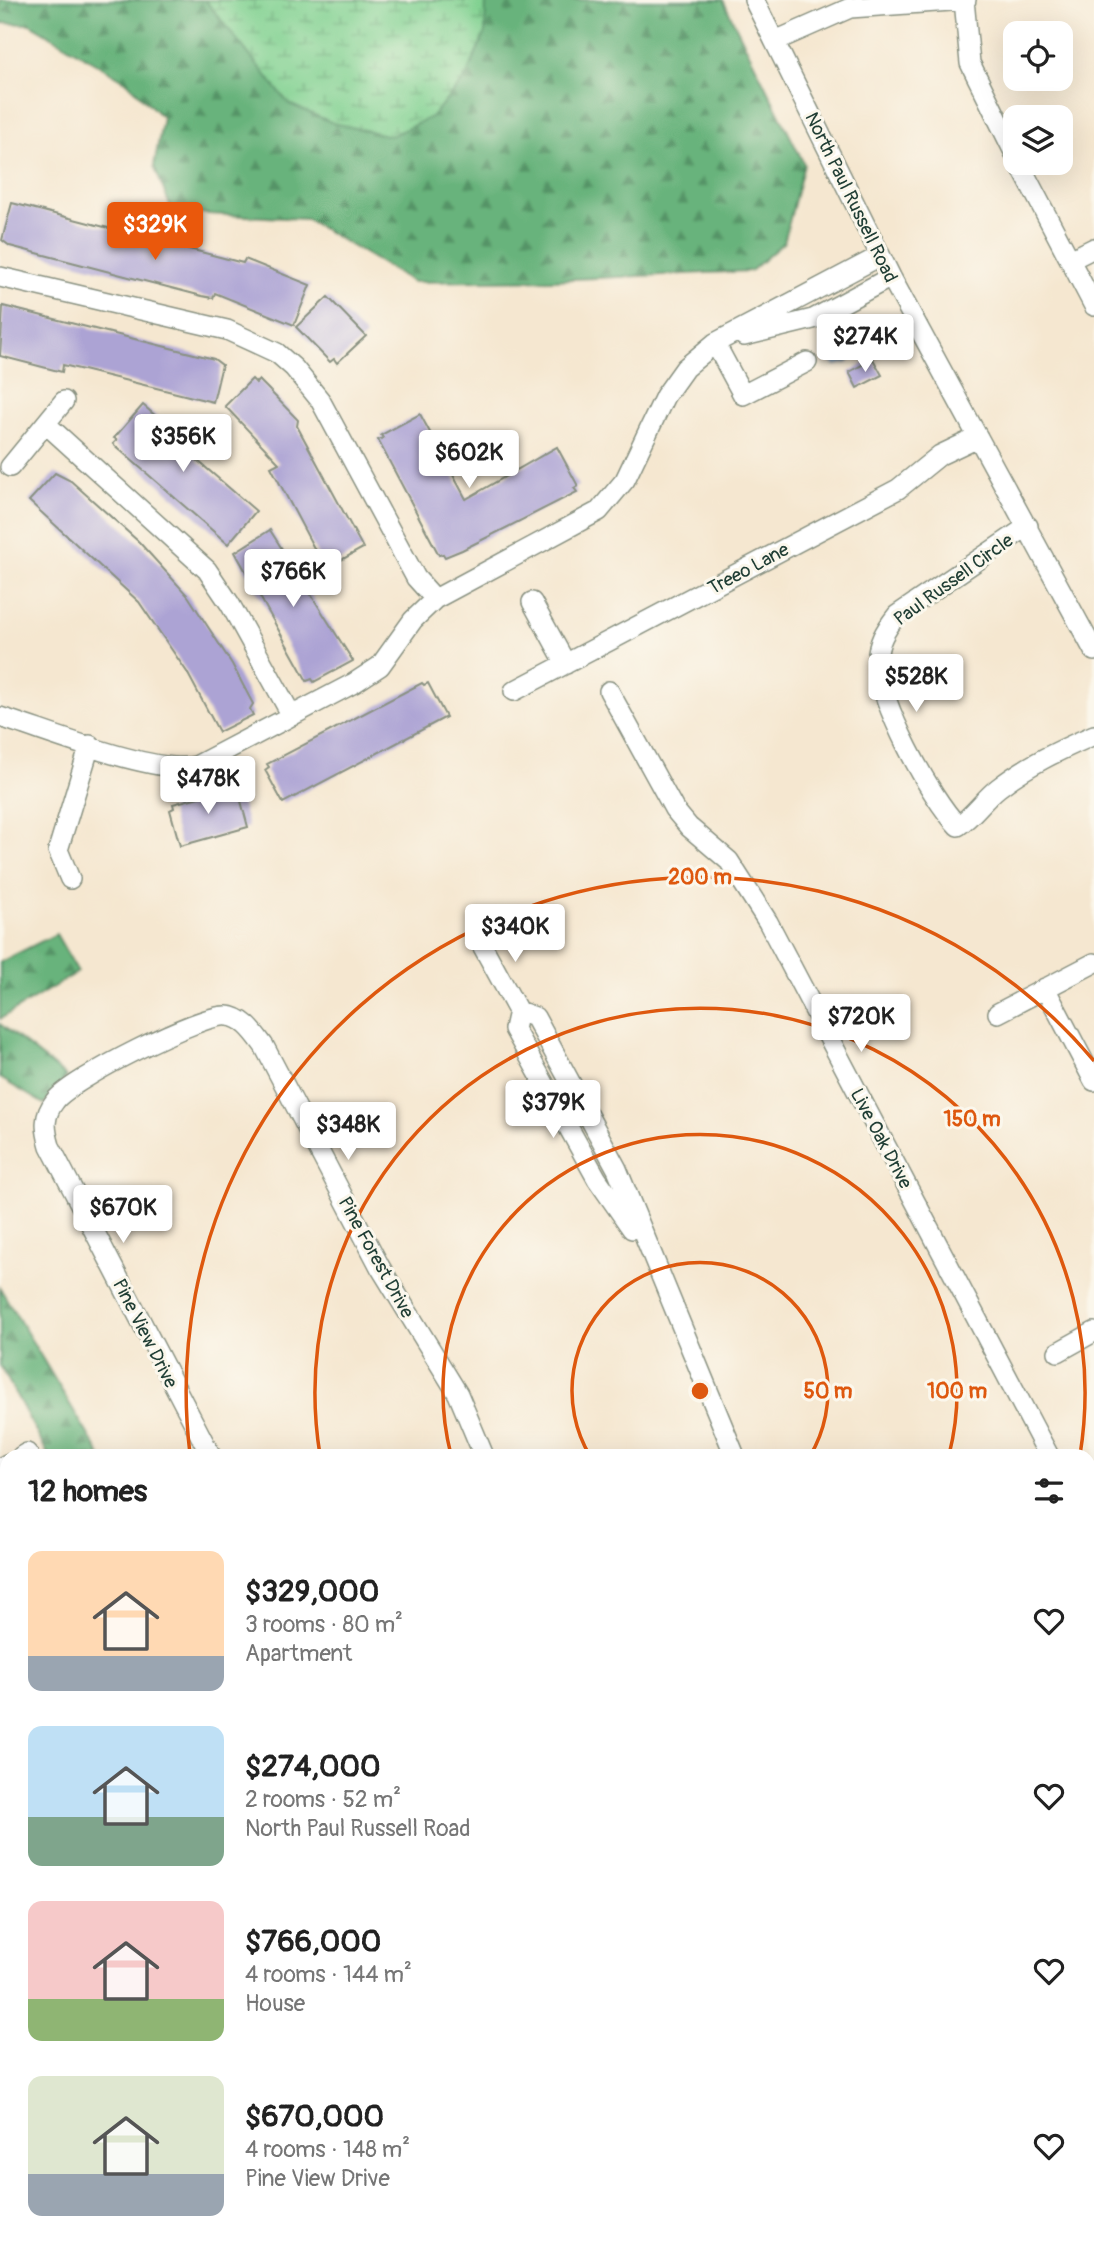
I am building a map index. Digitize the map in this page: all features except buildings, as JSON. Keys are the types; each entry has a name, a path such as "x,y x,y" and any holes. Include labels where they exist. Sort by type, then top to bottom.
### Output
{"street":[{"name":"North Paul Russell Road","path":"754,0 880,256 1094,651"},
{"path":"775,41 850,8 965,0 970,64 1003,130"},
{"path":"1026,175 1094,306"},
{"path":"1070,260 1094,248"},
{"path":"0,717 154,766 183,769 196,766 292,716 380,666 413,620 435,599 599,511 625,480 665,396 685,368 715,343 880,256"},
{"path":"0,276 227,330 277,353 294,368 320,400 416,578 435,599"},
{"path":"715,343 813,319 891,277"},
{"path":"789,304 799,323"},
{"path":"715,343 743,396 807,362"},
{"path":"10,467 64,401"},
{"path":"46,424 207,570 230,604 292,716"},
{"name":"Treeo Lane","path":"514,691 898,489 940,455 978,437"},
{"name":"Paul Russell Circle","path":"1028,526 897,615 883,633 877,662 882,689 931,790 958,826 1023,769 1094,735"},
{"path":"533,602 566,664"},
{"name":"Live Oak Drive","path":"609,691 674,809 689,828 729,861 768,922 1045,1449"},
{"path":"69,879 58,850 90,745"},
{"path":"477,936 518,1011 535,1017 617,1169 649,1253 686,1332 732,1449"},
{"path":"998,1013 1094,964"},
{"path":"1045,988 1094,1081"},
{"name":"Pine Forest Drive","path":"130,1055 210,1016 228,1016 252,1030 380,1266 458,1394 481,1449"},
{"name":"Pine View Drive","path":"130,1055 76,1082 55,1099 46,1115 46,1132 50,1146 207,1449"},
{"path":"1058,1352 1094,1332"}],"green space":[{"path":"0,0 723,0 804,164 784,242 751,271 551,280 413,282 306,219 207,214 171,208 154,166 163,118 127,82 30,24 0,23"},
{"path":"205,0 486,0 485,33 465,79 431,117 391,136 333,123 289,104"},
{"path":"56,934 78,972 0,1019 0,962"},
{"path":"0,1024 67,1077 44,1104 0,1078"},
{"path":"0,1288 97,1449 45,1449 0,1365"}],"water":[{"path":"843,337 854,340 858,349 848,362 836,365 830,361 829,354"}]}
